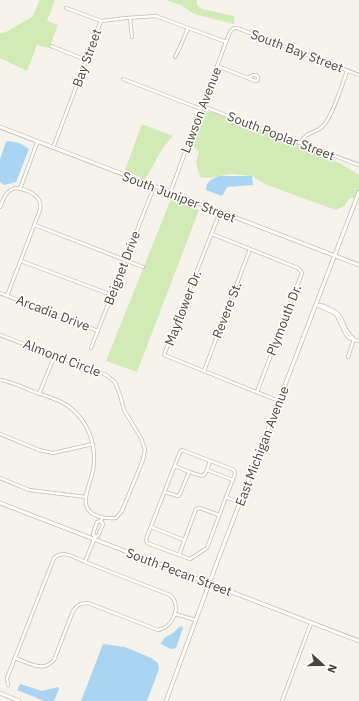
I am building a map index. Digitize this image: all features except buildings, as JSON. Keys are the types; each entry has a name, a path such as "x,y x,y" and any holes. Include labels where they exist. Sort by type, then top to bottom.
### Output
{"street":[{"path":"66,8 101,21"},
{"name":"Bay Street","path":"53,148 101,21 156,16 226,42"},
{"path":"130,18 132,37"},
{"path":"175,57 188,28"},
{"name":"Lawson Avenue","path":"170,193 226,42 230,32 234,28"},
{"name":"South Bay Street","path":"234,28 238,28 359,75"},
{"path":"51,46 86,60"},
{"path":"217,66 248,78"},
{"path":"300,143 307,134 322,127 329,118 347,71"},
{"path":"123,79 201,109"},
{"name":"South Poplar Street","path":"202,106 359,165"},
{"name":"South Juniper Street","path":"0,127 359,265"},
{"path":"0,207 9,191 16,188 20,189 37,142"},
{"name":"Beignet Drive","path":"91,348 154,187"},
{"name":"Arcadia Drive","path":"8,296 40,210 40,201 36,196 20,189"},
{"name":"East Michigan Avenue","path":"166,701 209,584 359,192"},
{"name":"Mayflower Dr.","path":"220,212 164,355 279,401"},
{"path":"35,225 143,267"},
{"name":"Plymouth Dr.","path":"212,234 298,268 302,273 257,392"},
{"name":"Revere St.","path":"204,371 250,249"},
{"path":"21,261 112,295"},
{"name":"Arcadia Drive","path":"0,293 98,331"},
{"path":"317,305 336,314 344,332 349,338 359,341"},
{"name":"Almond Circle","path":"0,335 55,354 106,375 115,382 124,410 141,438 145,450 143,460 122,511 116,518 101,519"},
{"path":"348,357 354,339"},
{"path":"39,394 55,354"},
{"path":"0,380 54,399 73,409 87,426 93,444 94,463 86,497 87,508 92,514 101,519 103,524 98,536 94,538"},
{"path":"0,434 39,450 53,453 93,444"},
{"path":"182,450 234,470 235,474 207,548 190,559 148,543 146,539 175,466 182,450"},
{"path":"175,466 202,476 205,474 210,461"},
{"path":"207,470 233,480"},
{"path":"165,492 178,496 189,472"},
{"path":"0,478 29,490 86,497"},
{"path":"226,497 240,503"},
{"name":"South Pecan Street","path":"0,503 359,641"},
{"path":"179,555 196,509 200,508 220,515"},
{"path":"85,562 94,538 93,534 98,522 101,519"},
{"path":"151,527 184,540"},
{"path":"8,685 7,678 54,558 58,555 62,554 85,562 170,595 174,598 176,603 176,611 169,625 164,629 158,630 88,603 82,603 77,605 73,611 54,660 49,665 40,667 15,658"},
{"path":"175,614 196,620"},
{"path":"282,701 312,623"},
{"path":"0,693 19,701"}],"green space":[{"path":"40,0 55,0 47,21 58,25 49,48 37,45 27,71 0,58 0,33 4,33 32,17"},
{"path":"166,0 197,0 197,5 202,9 234,16 234,24 194,14 181,5"},
{"path":"204,111 231,114 268,129 341,164 359,175 359,188 355,198 350,198 344,206 336,210 267,185 252,176 232,174 207,178 200,177 196,163 199,152 186,138"},
{"path":"142,124 173,136 162,149 145,180 125,170"},
{"path":"171,199 199,210 137,372 106,361"}],"water":[{"path":"6,142 19,143 29,149 16,182 4,185 0,182 0,159"},
{"path":"219,176 252,176 253,185 227,187 222,196 206,190 208,182"},
{"path":"182,626 183,628 176,648 171,649 161,644 164,638"},
{"path":"103,644 125,647 151,658 158,663 159,669 147,701 81,701"},
{"path":"20,684 42,691 58,687 59,689 54,701 44,701 17,690"}]}
